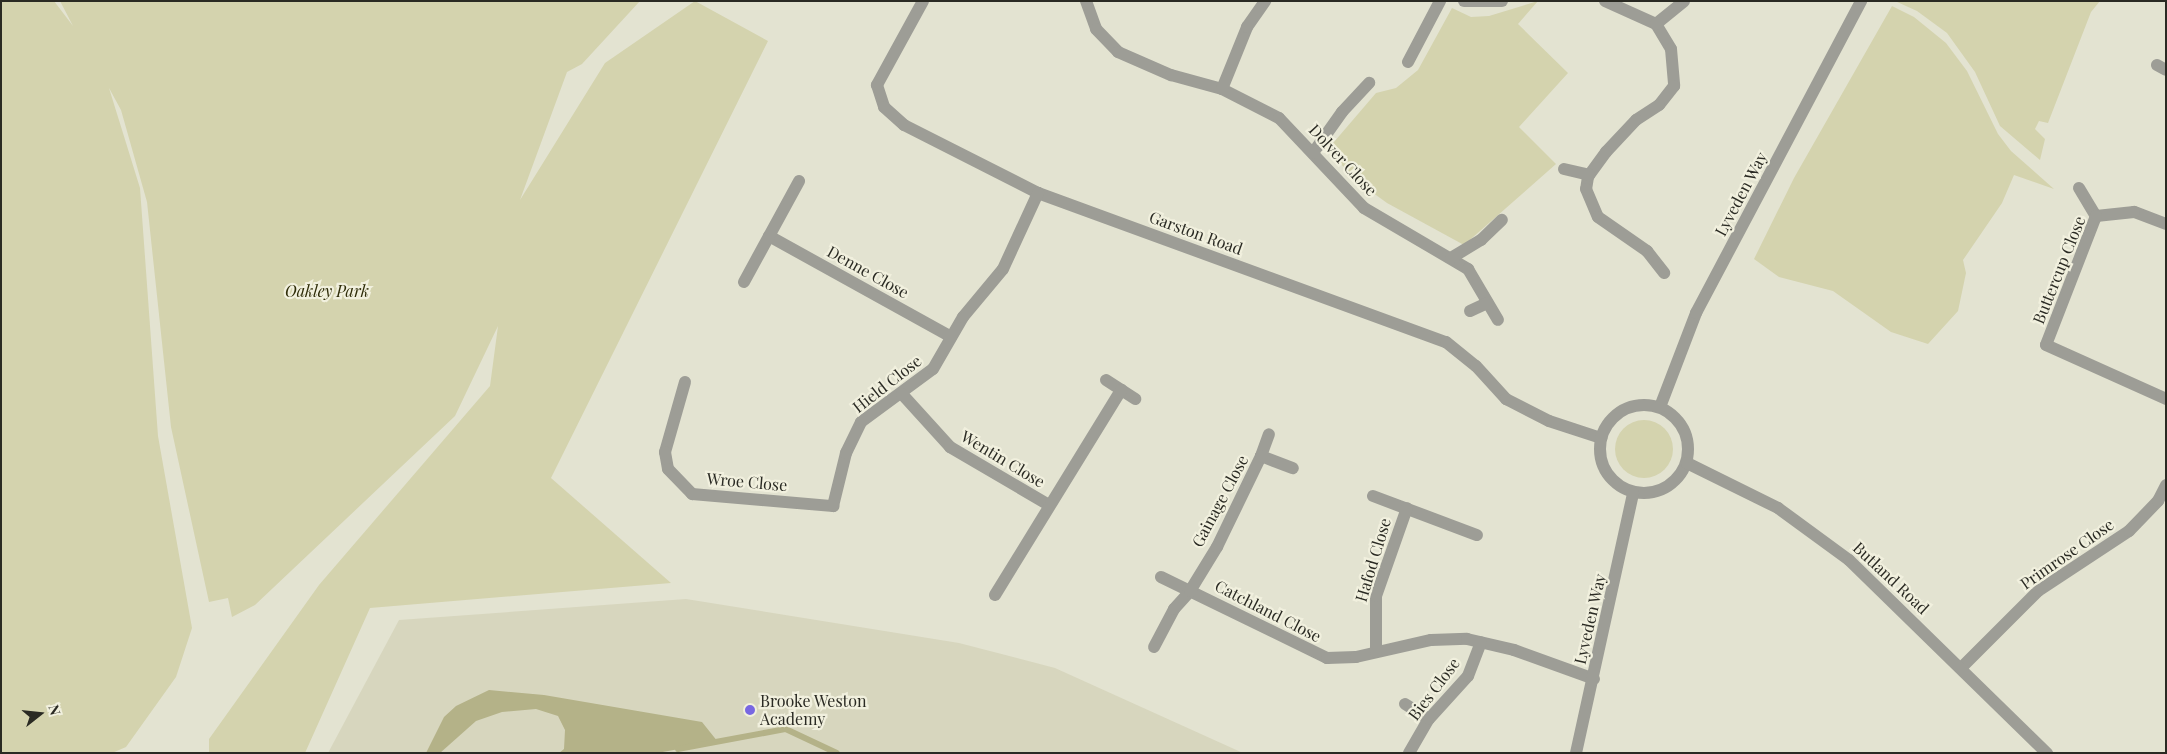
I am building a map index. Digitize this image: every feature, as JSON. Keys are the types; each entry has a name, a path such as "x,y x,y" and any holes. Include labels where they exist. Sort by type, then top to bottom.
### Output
{"street":[{"name":"Garston Road","path":"924,1 877,85 884,107 904,125 1038,193 1446,342 1476,366 1506,399 1549,420 1601,438"},
{"name":"Dolver Close","path":"1086,1 1096,29 1118,52 1171,75 1222,89 1278,118 1364,208 1468,269 1498,320"},
{"path":"1222,89 1247,27 1265,1"},
{"path":"1408,62 1440,1"},
{"path":"1464,1 1502,1"},
{"path":"1605,1 1656,24 1671,48 1674,86 1659,105 1620,136 1589,175 1586,189 1598,217 1648,251 1664,273"},
{"path":"1656,24 1684,1"},
{"name":"Lyveden Way","path":"1660,407 1696,313 1862,1"},
{"path":"1313,153 1342,112 1369,83"},
{"path":"1564,169 1589,175"},
{"path":"744,282 799,181"},
{"path":"2079,188 2096,216"},
{"name":"Hield Close","path":"833,506 846,453 861,422 902,394 933,369 951,337 1003,269 1038,193"},
{"name":"Buttercup Close","path":"2166,224 2134,212 2096,216 2046,345 2166,399"},
{"path":"1451,258 1481,240 1502,220"},
{"name":"Denne Close","path":"769,236 951,337"},
{"path":"1470,311 1487,303"},
{"path":"1106,380 1135,399"},
{"name":"Wroe Close","path":"685,382 665,452 668,469 692,494 833,506"},
{"path":"995,595 1120,390"},
{"name":"Wentin Close","path":"902,394 950,447 1049,506"},
{"path":"1640,405 1660,407 1680,424 1686,436 1687,463 1678,478 1665,489 1633,493 1619,486 1606,471 1600,451 1601,438 1609,422 1623,410 1640,405"},
{"path":"1261,456 1269,434"},
{"name":"Gainage Close","path":"1154,647 1174,609 1190,591 1231,521 1261,456 1293,468"},
{"name":"Butland Road","path":"1687,463 1797,520 1868,576 2047,753"},
{"name":"Primrose Close","path":"1961,668 2038,591 2129,531 2158,501 2166,485"},
{"name":"Lyveden Way","path":"1576,753 1594,679 1633,493"},
{"path":"1373,496 1477,535"},
{"name":"Hafod Close","path":"1376,652 1376,596 1406,508"},
{"name":"Catchland Close","path":"1161,577 1327,658 1341,660 1431,640 1481,642 1594,679"},
{"name":"Bies Close","path":"1408,753 1429,719 1468,676 1481,642"},
{"path":"1405,704 1429,719"}],"shaded area":[{"name":"Brooke Weston Academy","path":"686,599 959,643 1055,668 1243,753 328,753 399,620"},
{"path":"489,690 544,695 702,722 718,742 657,753 559,753 564,749 565,730 558,716 536,709 502,712 476,721 440,753 426,753 444,717 456,706"}],"green space":[{"name":"Oakley Park","path":"1,1 54,1 73,26 60,1 640,1 582,64 567,72 520,200 605,63 695,1 768,41 551,478 671,583 370,608 305,753 209,753 209,739 319,585 490,386 498,326 455,416 255,605 232,617 228,598 209,602 171,427 147,202 121,110 109,88 140,188 158,436 192,628 176,677 126,747 112,753 1,753"},
{"path":"1538,1 1518,24 1568,73 1519,127 1556,164 1464,245 1387,203 1354,179 1328,149 1376,93 1396,88 1418,70 1452,8 1471,17 1489,16"},
{"path":"1895,1 2100,1 2091,12 2048,123 2039,121 2035,129 2045,139 2040,160 2000,126 1975,72 1947,33 1917,11"},
{"path":"1892,6 1914,17 1946,43 1967,71 1998,134 2011,151 2054,189 2014,175 2002,203 1963,260 1966,273 1958,311 1928,344 1891,332 1833,291 1779,277 1754,259 1794,178"},
{"path":"1644,420 1655,422 1668,433 1673,449 1671,460 1660,473 1644,478 1633,476 1620,465 1615,449 1617,438 1628,425"}],"waterway":[{"path":"678,749 786,729 837,753"}],"place":[{"name":"Brooke Weston Academy","path":"750,710"}]}
